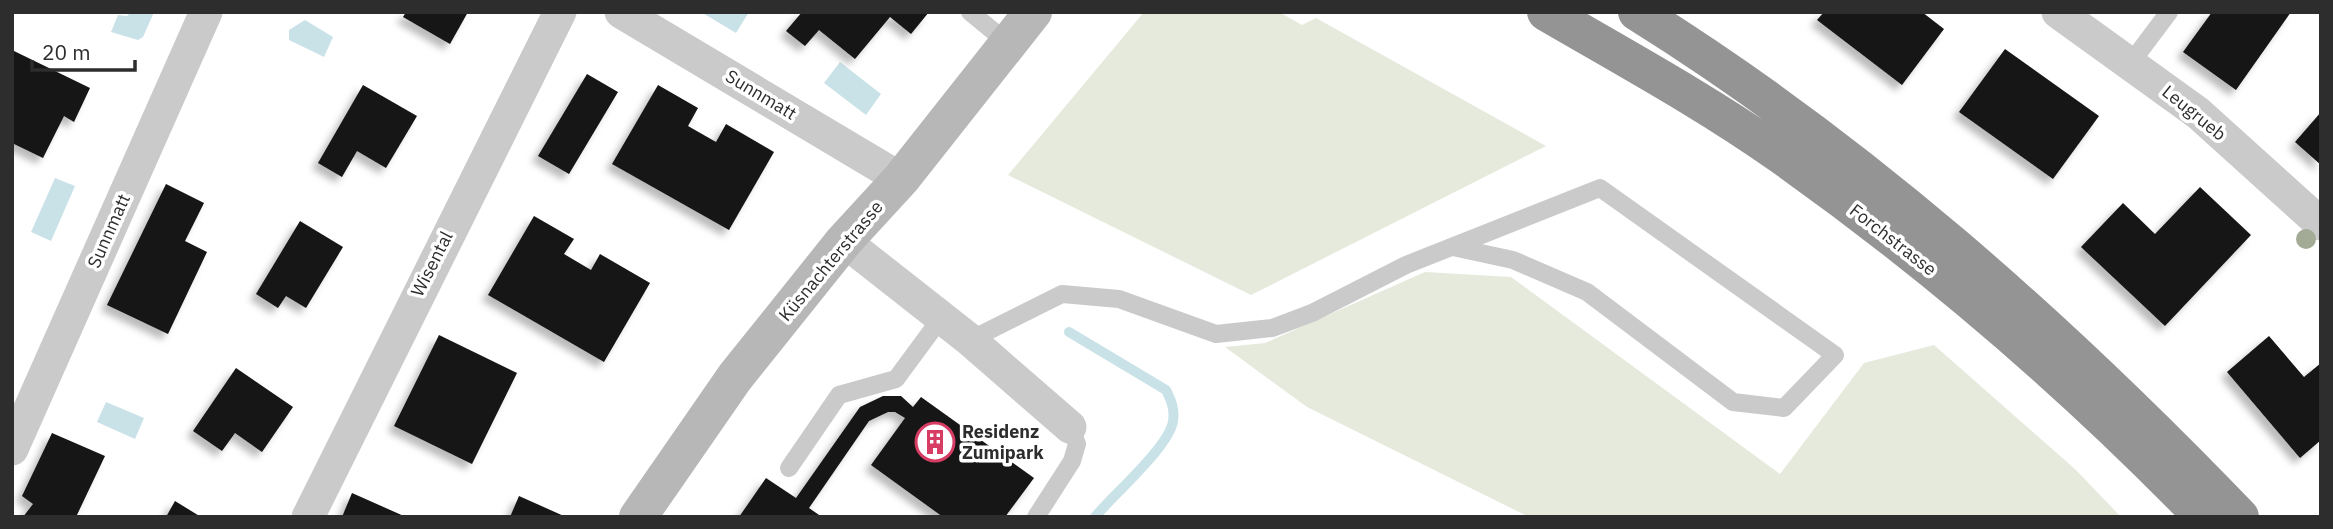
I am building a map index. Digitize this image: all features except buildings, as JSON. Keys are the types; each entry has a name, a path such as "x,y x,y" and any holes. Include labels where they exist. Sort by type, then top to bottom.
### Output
{"highway":[{"name":"Forchstrasse","path":"1546,12 1715,111 1781,155 1908,251 2084,401 2203,517"},
{"name":"Forchstrasse","path":"1637,12 1726,69 1875,180 2089,365 2239,517"}],"main road":[{"name":"Küsnachterstrasse","path":"638,517 735,377 844,241 901,179 1033,12"}],"street":[{"name":"Sunnmatt","path":"12,449 206,12"},
{"name":"Wisental","path":"308,517 560,12"},
{"name":"Sunnmatt","path":"621,12 901,179"},
{"name":"Leugrueb","path":"2058,12 2198,113 2321,224"},
{"path":"844,241 970,340 1070,428"}],"lane":[{"path":"970,12 1009,44"},
{"path":"2130,64 2169,12"},
{"path":"970,340 1062,294 1119,299 1216,334 1272,328 1312,313 1406,265 1600,188 1835,355 1784,408 1733,402 1587,292 1513,260 1453,247"},
{"path":"789,468 839,395 896,379 941,318"},
{"path":"1036,517 1072,461 1077,444 1070,428"}],"shaded area":[{"path":"1144,12 1279,12 1302,25 1316,18 1546,146 1251,295 1008,175"},
{"path":"1425,272 1511,277 1780,474 1864,363 1934,345 2076,470 2121,517 1529,517 1307,407 1225,347 1265,343"}],"water":[{"path":"131,12 154,12 143,37 138,40 111,32 118,15 127,16"},
{"path":"701,12 749,12 736,33"},
{"path":"305,20 333,37 324,57 289,40 289,30"},
{"path":"840,62 881,94 866,115 824,83"},
{"path":"55,178 75,186 51,241 31,232"},
{"path":"106,402 144,418 135,439 97,422"}],"waterway":[{"path":"1069,332 1166,390 1173,409 1173,421 1162,444 1095,517"}],"place":[{"name":"Residenz Zumipark","path":"935,442"}]}
